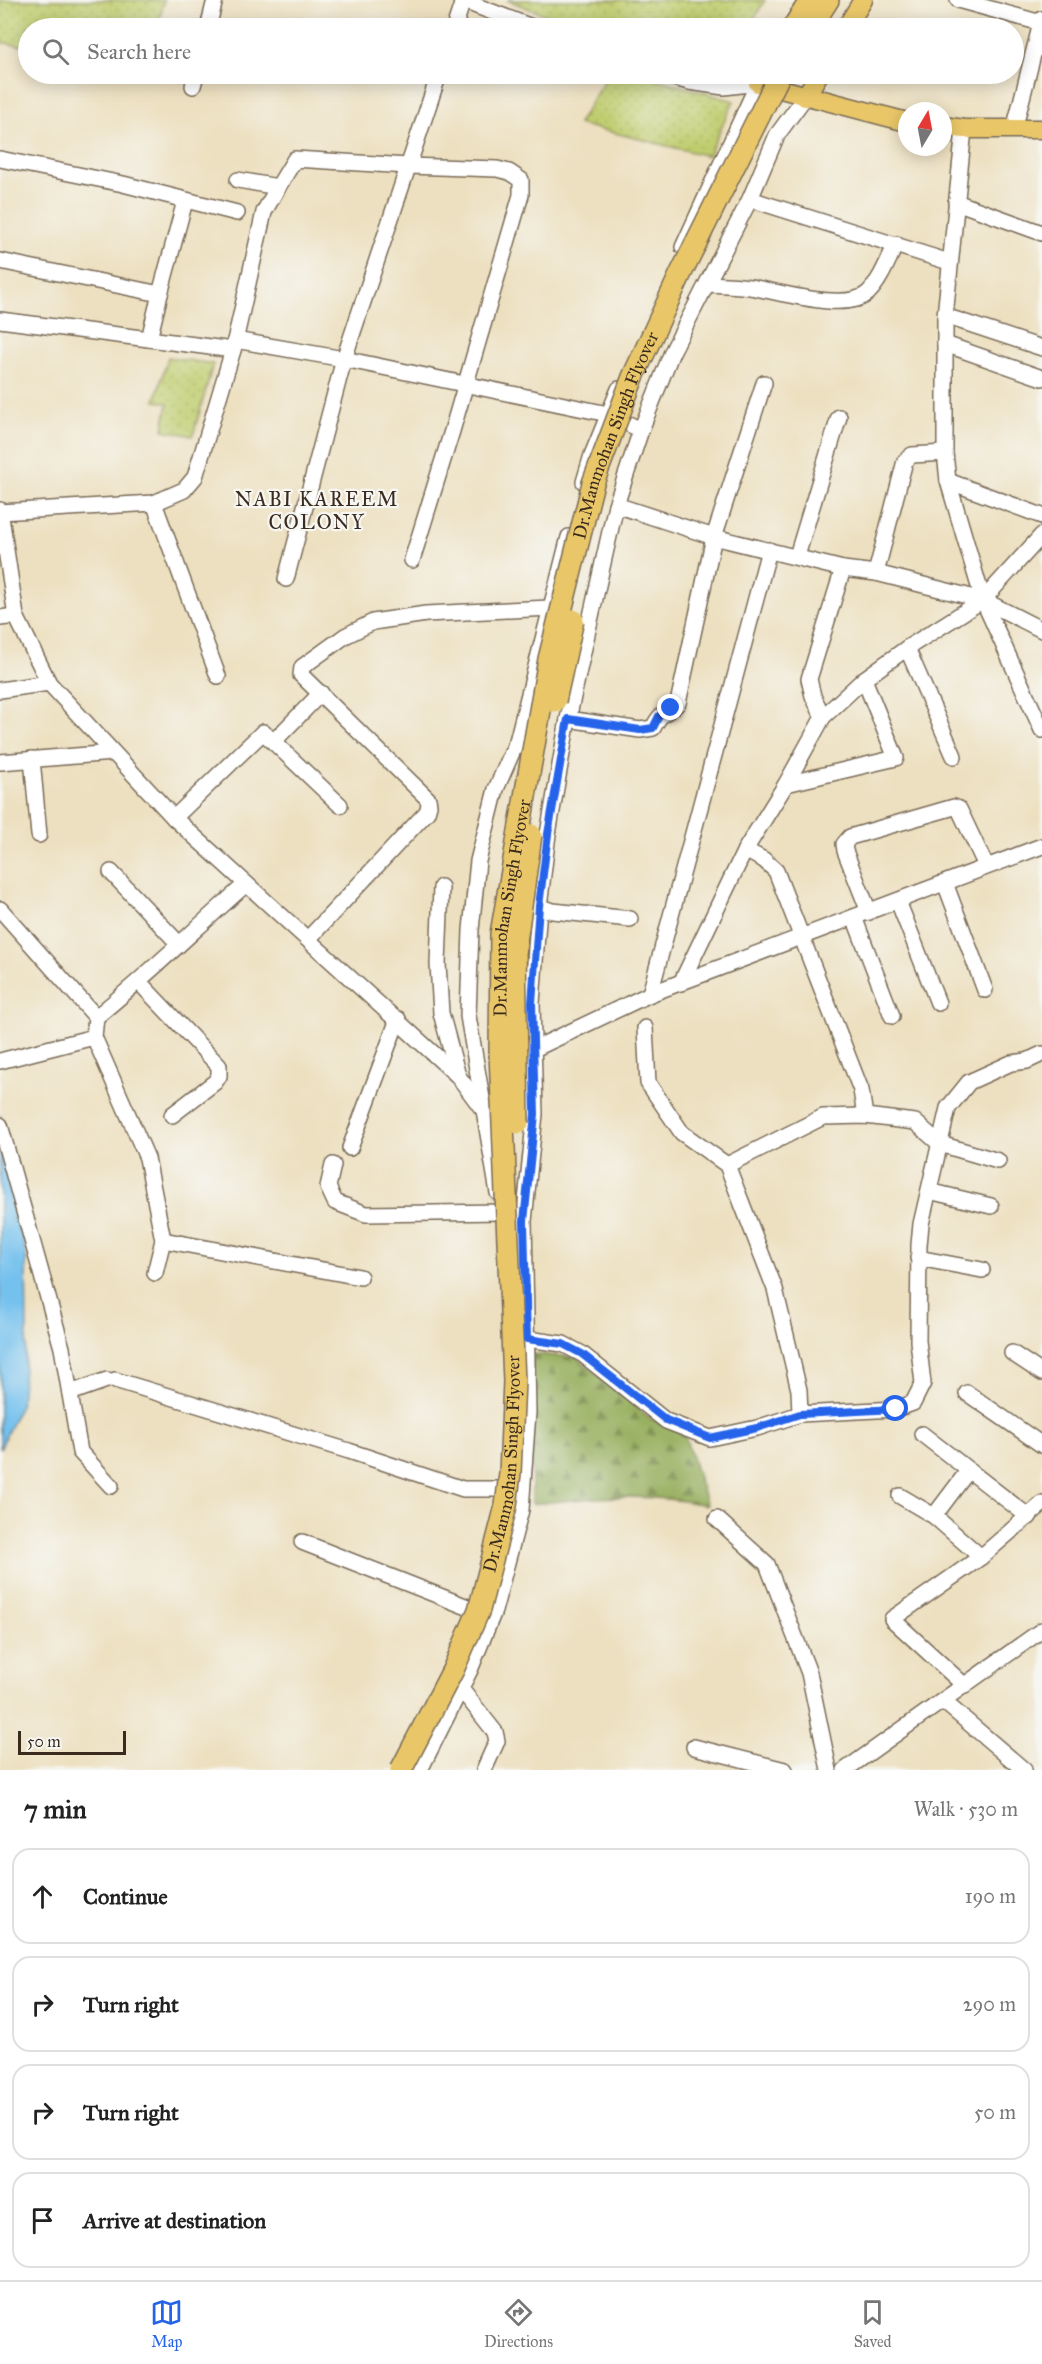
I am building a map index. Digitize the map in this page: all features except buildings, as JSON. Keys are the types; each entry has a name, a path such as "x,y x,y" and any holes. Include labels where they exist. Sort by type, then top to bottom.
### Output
{"highway":[{"path":"816,18 828,0"},
{"path":"827,18 839,0"},
{"name":"Dr.Manmohan Singh Flyover","path":"401,1770 453,1670 479,1610 506,1506 510,1473 514,1381 500,1054 501,934 549,659 593,483 633,377 681,273 775,84"},
{"name":"Dr.Manmohan Singh Flyover","path":"413,1770 429,1744 458,1683 492,1597 517,1504 521,1434 515,949 540,769 555,700 588,552 616,452 645,381 774,104 787,84"}],"main road":[{"path":"797,18 809,0"},
{"path":"852,18 863,0"},
{"path":"775,84 804,97 898,120"},
{"path":"804,97 812,84"},
{"path":"952,127 1042,129"}],"street":[{"path":"210,18 215,0"},
{"path":"457,18 462,0 508,18"},
{"path":"958,0 1042,21 1014,130"},
{"path":"286,579 344,359 436,84"},
{"path":"703,84 724,87 736,84"},
{"path":"392,1770 450,1660 489,1548 502,1489 508,1383 502,1212 468,1016 471,930 478,861 496,789 517,741 550,608 592,455 608,414 758,84"},
{"path":"420,1770 461,1689 494,1611 521,1510 528,1412 524,1221 535,1114 532,1003 539,906 548,834 568,719 616,505 641,430 672,352 750,199 777,135 804,97"},
{"path":"964,129 945,316 945,453 948,481 983,600 1042,728"},
{"path":"0,159 123,184 237,213"},
{"path":"412,560 521,195 521,180 498,169 295,159 264,212 234,345 195,477 184,489 154,503 0,511 5,573 16,616 49,683 174,818 398,1019 458,1076 483,1109 535,1114"},
{"path":"238,180 278,187"},
{"path":"750,199 949,262"},
{"path":"149,339 185,201"},
{"path":"956,202 1042,232"},
{"path":"708,284 751,288 787,296 848,301 868,292 878,280 896,244"},
{"path":"0,261 160,294"},
{"path":"945,316 1042,348"},
{"path":"0,320 149,339 234,345 344,359 608,414 641,430"},
{"path":"945,344 1042,378"},
{"path":"568,719 640,730 653,728 664,711 678,703 714,537 764,383"},
{"path":"797,556 839,417"},
{"path":"876,573 905,461 912,455 945,453"},
{"path":"948,481 1042,516"},
{"path":"154,503 218,676"},
{"path":"616,505 714,537 843,569 876,573 983,600 1042,630"},
{"path":"681,983 745,850 786,784 823,717 864,679 907,648 983,600 1042,536"},
{"path":"650,994 769,550"},
{"path":"823,717 813,696 809,679 843,569"},
{"path":"308,939 427,812 429,806 428,799 301,675 302,668 345,636 373,622 426,614 550,608"},
{"path":"0,618 16,616"},
{"path":"907,648 954,756"},
{"path":"786,784 896,758 864,679"},
{"path":"0,690 49,683"},
{"path":"274,741 321,693"},
{"path":"174,818 259,733 263,732 267,733 340,805"},
{"path":"0,762 113,753"},
{"path":"32,759 39,835"},
{"path":"870,912 845,851 844,844 850,837 954,807 959,809 986,866"},
{"path":"534,1049 650,994 1042,846"},
{"path":"745,850 764,860 776,871 861,1090 864,1116"},
{"path":"111,872 178,944"},
{"path":"945,883 985,990"},
{"path":"155,1274 163,1240 147,1158 94,1037 96,1017 139,982 246,884"},
{"path":"441,887 438,923 441,1013 458,1076"},
{"path":"898,901 938,1002"},
{"path":"539,906 553,911 630,919"},
{"path":"0,909 96,1017"},
{"path":"854,917 892,1016"},
{"path":"139,982 219,1066 219,1076 215,1082 172,1115"},
{"path":"350,1148 398,1019"},
{"path":"645,1028 648,1083 682,1133 727,1165 775,1289 799,1390 800,1414"},
{"path":"0,1061 94,1037"},
{"path":"527,1339 563,1344 582,1354 666,1420 710,1438 757,1428 800,1414 896,1409 913,1403 923,1383 918,1341 918,1258 921,1224 948,1108 969,1082 1011,1063 1026,1061 1042,1054"},
{"path":"727,1165 823,1117 864,1116 915,1122 940,1144 998,1161"},
{"path":"0,1125 62,1348 80,1452 111,1486"},
{"path":"333,1165 328,1187 334,1202 366,1214 502,1212"},
{"path":"929,1191 991,1206"},
{"path":"163,1240 360,1277"},
{"path":"918,1258 982,1270"},
{"path":"1012,1353 1042,1373"},
{"path":"70,1393 111,1380 349,1451 463,1489 502,1489"},
{"path":"967,1393 1042,1444"},
{"path":"922,1434 968,1471 1038,1511 981,1557 892,1619 964,1686"},
{"path":"934,1516 968,1471"},
{"path":"900,1496 934,1516 981,1557"},
{"path":"717,1519 766,1564 809,1674 829,1770"},
{"path":"302,1542 470,1608"},
{"path":"855,1767 1042,1630"},
{"path":"461,1689 495,1732 497,1741 484,1770"},
{"path":"943,1701 1024,1770"},
{"path":"694,1747 785,1770"}],"green space":[{"path":"0,0 164,0 160,18 18,18 18,45 0,42"},
{"path":"507,0 765,0 755,18 554,18"},
{"path":"602,84 674,84 734,101 708,156 578,124"},
{"path":"168,357 213,364 193,436 163,430 168,403 155,401"},
{"path":"532,1354 576,1357 651,1419 684,1433 707,1505 641,1497 577,1499 532,1504"}],"water":[{"path":"0,1115 26,1254 27,1334 21,1403 0,1449"}],"district":[{"name":"NABI KAREEM COLONY","path":"317,510"}],"route":[{"path":"671,708 659,716 653,728 640,730 568,719 548,834 539,906 532,1003 535,1114 524,1221 527,1339 563,1344 582,1354 666,1420 710,1438 757,1428 800,1414 896,1409"}]}
